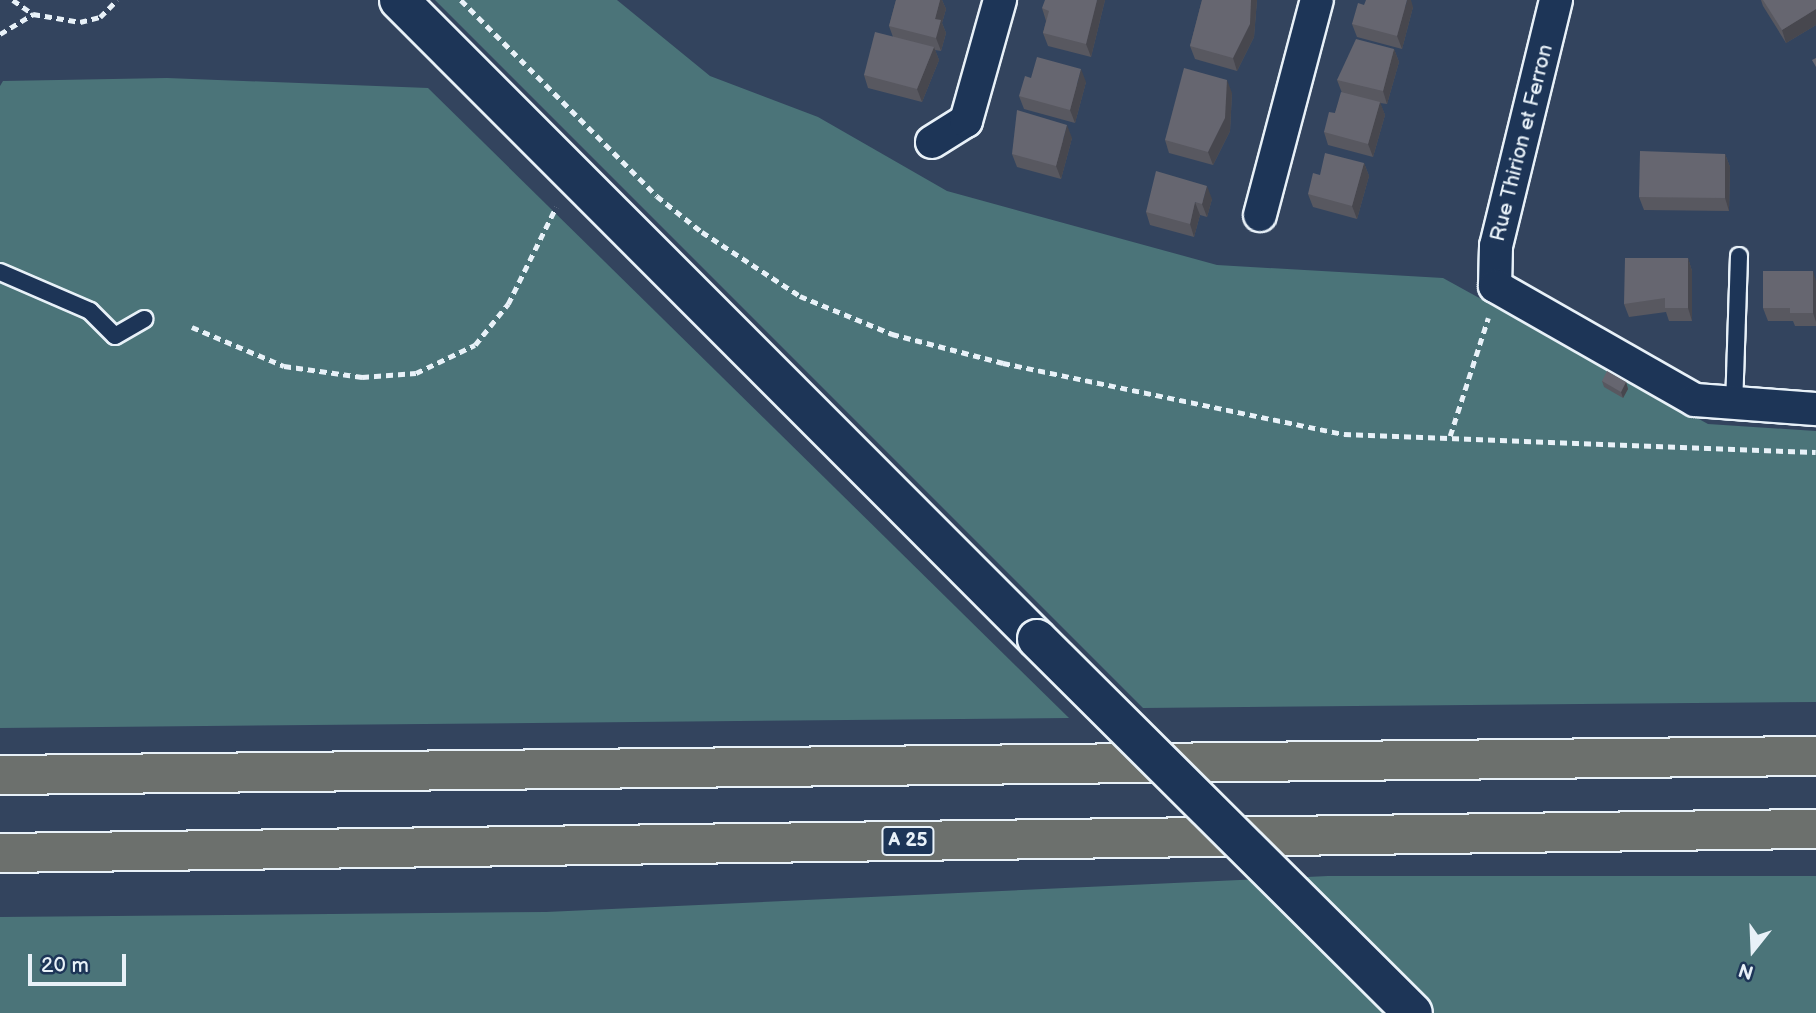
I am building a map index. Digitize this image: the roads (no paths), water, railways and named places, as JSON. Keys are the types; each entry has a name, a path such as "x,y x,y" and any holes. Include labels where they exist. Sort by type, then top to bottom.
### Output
{"highway":[{"path":"0,775 1816,756"},
{"name":"A 25","path":"0,853 1816,829"}],"street":[{"path":"382,0 411,13 574,180 1413,1013"},
{"path":"932,142 966,121 1000,0"},
{"path":"1260,215 1317,0"},
{"name":"Rue Thirion et Ferron","path":"1556,0 1496,246 1495,286 1672,390 1734,407"},
{"path":"1734,407 1816,409"}],"lane":[{"path":"1734,407 1739,256"},
{"path":"0,272 90,311 115,336 145,319"}]}
